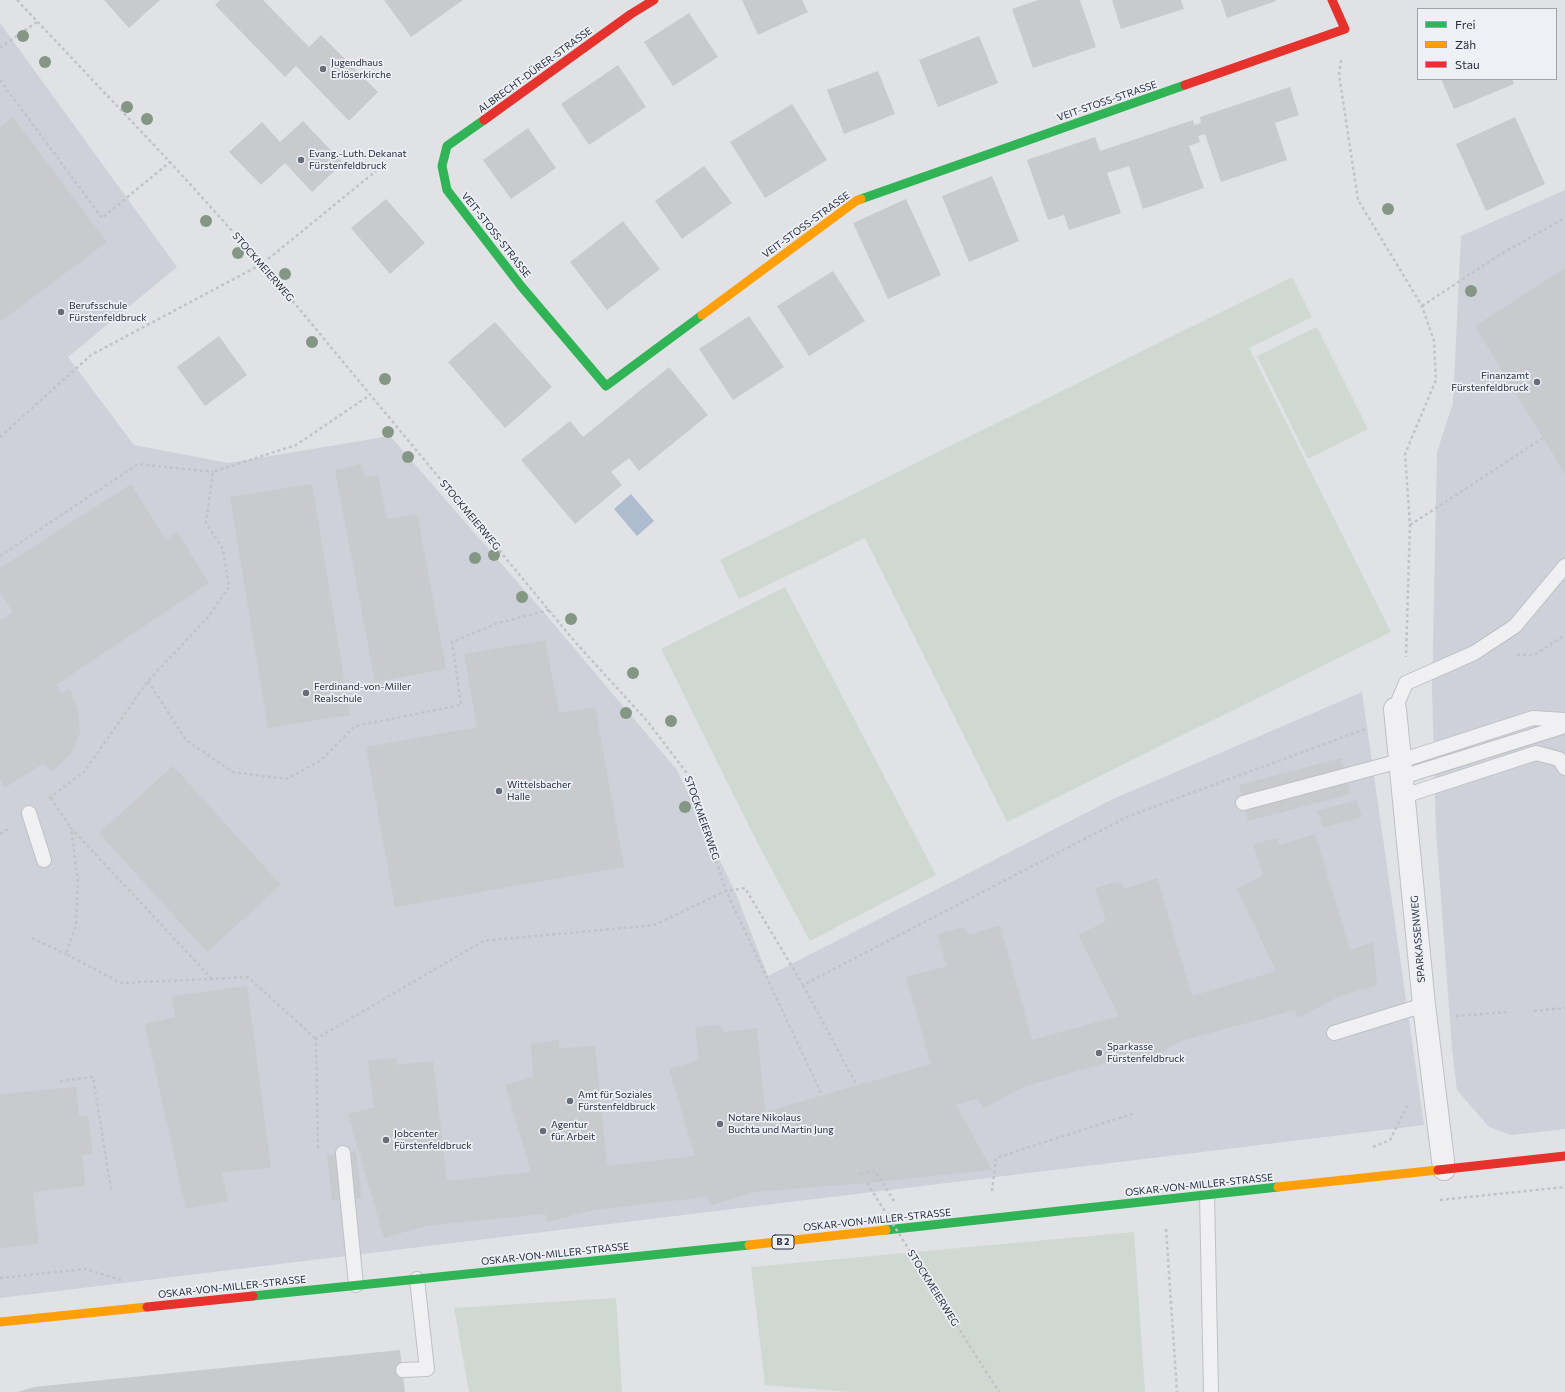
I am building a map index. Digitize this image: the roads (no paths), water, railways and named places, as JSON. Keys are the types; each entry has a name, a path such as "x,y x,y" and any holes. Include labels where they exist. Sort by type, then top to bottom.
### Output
{"main road":[{"name":"ALBRECHT-DÜRER-STRASSE","path":"442,166 447,146 631,14 654,0"},
{"name":"VEIT-STOSS-STRASSE","path":"442,166 447,190 522,286 606,386 856,201 1345,29 1332,0"},
{"name":"OSKAR-VON-MILLER-STRASSE","path":"0,1322 417,1279 1565,1156"}],"street":[{"name":"SPARKASSENWEG","path":"1395,714 1424,1005 1444,1169"}],"lane":[{"path":"1395,714 1406,683 1474,653 1515,626 1565,566"},
{"path":"1402,778 1533,718 1565,720"},
{"path":"1402,778 1565,726"},
{"path":"1243,803 1402,778 1536,753 1559,759 1565,768"},
{"path":"30,813 44,860"},
{"path":"1334,1033 1424,1005"},
{"path":"343,1153 356,1285"},
{"path":"1207,1195 1211,1392"},
{"path":"403,1370 427,1369 417,1279"}],"water":[{"path":"631,494 654,521 637,536 614,509"}],"place":[{"name":"Jugendhaus Erlöserkirche","path":"323,69"},
{"name":"Evang.-Luth. Dekanat Fürstenfeldbruck","path":"301,160"},
{"name":"Berufsschule Fürstenfeldbruck","path":"61,312"},
{"name":"Finanzamt Fürstenfeldbruck","path":"1537,382"},
{"name":"Ferdinand-von-Miller Realschule","path":"306,693"},
{"name":"Wittelsbacher Halle","path":"499,791"},
{"name":"Sparkasse Fürstenfeldbruck","path":"1099,1053"},
{"name":"Amt für Soziales Fürstenfeldbruck","path":"570,1101"},
{"name":"Notare Nikolaus Buchta und Martin Jung","path":"720,1124"},
{"name":"Agentur für Arbeit","path":"543,1131"},
{"name":"Jobcenter Fürstenfeldbruck","path":"386,1140"}]}
